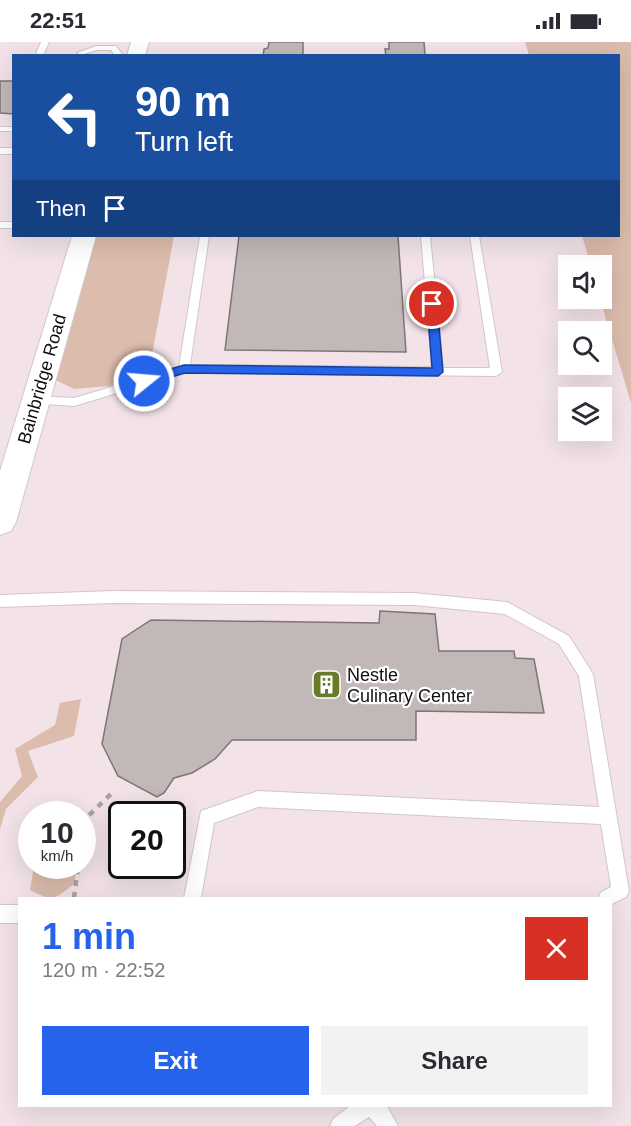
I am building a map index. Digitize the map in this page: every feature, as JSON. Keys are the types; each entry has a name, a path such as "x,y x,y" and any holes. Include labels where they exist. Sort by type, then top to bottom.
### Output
{"street":[{"name":"Bainbridge Road","path":"0,522 84,237"}],"lane":[{"path":"84,54 86,42"},
{"path":"84,54 96,48 113,48 129,52"},
{"path":"184,369 204,237"},
{"path":"426,237 438,372"},
{"path":"36,400 74,402 184,369 496,372 475,237"},
{"path":"0,601 113,597 414,599 507,608 564,640 586,674 620,891 609,897"},
{"path":"192,897 207,817 258,799 608,816"},
{"path":"0,914 18,914"},
{"path":"340,1126 357,1112 370,1107 380,1112 388,1126"}],"path":[{"path":"96,808 113,792"},
{"path":"74,897 76,879"}],"shaded area":[{"path":"0,42 531,42 536,54 12,54 12,237 594,237 599,255 558,255 558,309 612,309 612,301 631,369 631,1126 0,1126"},
{"path":"525,42 631,42 631,403 612,339 612,321 607,321 603,309 612,309 612,255 588,255 582,237 620,237 620,54 529,54"},
{"path":"84,237 174,237 151,360 169,361 110,386 74,389 43,374"},
{"path":"81,699 74,736 28,751 38,777 6,809 0,829 0,802 22,776 15,749 55,725 60,703"},
{"path":"32,879 75,879 74,884 54,897 44,896 30,890"}],"building":[{"path":"269,42 303,42 303,54 263,54 264,49 268,48"},
{"path":"389,42 424,42 425,54 386,54 385,49 389,49"},
{"path":"0,81 12,81 12,114 0,113"},
{"path":"239,237 398,237 406,352 225,350"},
{"name":"Nestle Culinary Center","path":"380,611 435,614 439,651 514,651 515,658 534,659 544,713 416,711 416,740 232,740 215,759 192,773 174,778 164,793 157,797 118,776 102,744 122,639 151,620 379,623"}],"place":[{"name":"Nestle Culinary Center","path":"326,685"}],"route":[{"path":"144,381 184,369 438,372 432,304"}]}
